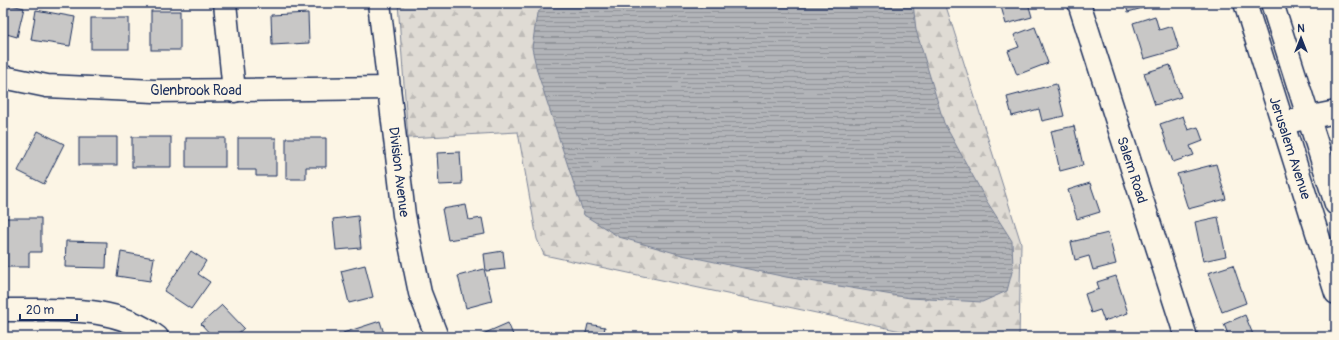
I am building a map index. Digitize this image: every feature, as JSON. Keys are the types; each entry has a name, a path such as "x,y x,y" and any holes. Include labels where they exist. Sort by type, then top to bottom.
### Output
{"street":[{"path":"225,3 234,91"},
{"name":"Division Avenue","path":"379,3 404,214 420,293 437,337"},
{"name":"Salem Road","path":"1079,3 1186,337"},
{"name":"Jerusalem Avenue","path":"1245,3 1336,293"},
{"name":"Jerusalem Avenue","path":"1272,3 1336,204"},
{"name":"Glenbrook Road","path":"4,80 46,86 96,89 234,91 389,88"},
{"path":"1282,123 1336,112"},
{"path":"3,310 102,312 125,319 150,331 157,337"}],"green space":[{"path":"398,3 945,3 1021,243 1019,337 929,337 544,255 537,239 518,132 408,138"}],"shaded area":[{"path":"549,3 913,3 916,30 944,123 986,200 1012,241 1013,268 1007,291 982,302 910,298 786,277 682,255 619,237 584,215 537,71 532,48 537,13"}],"building":[{"path":"3,3 24,8 17,37 3,33"},
{"path":"1000,3 1028,3 1032,17 1006,24"},
{"path":"1125,3 1149,3 1150,6 1128,12"},
{"path":"36,10 75,17 70,46 31,40"},
{"path":"151,11 180,11 180,50 151,50"},
{"path":"308,13 309,43 272,45 271,15"},
{"path":"1155,16 1159,30 1172,26 1179,49 1144,59 1133,23"},
{"path":"91,18 129,18 129,49 91,49"},
{"path":"1035,27 1048,63 1017,75 1008,51 1019,47 1014,35"},
{"path":"1170,65 1181,97 1155,105 1144,73"},
{"path":"1056,84 1064,116 1042,121 1039,109 1012,116 1007,97"},
{"path":"1183,116 1188,130 1198,127 1203,141 1190,146 1194,155 1173,162 1160,124"},
{"path":"1074,126 1083,165 1060,171 1051,131"},
{"path":"38,131 64,144 44,184 18,171"},
{"path":"79,137 117,137 117,165 79,165"},
{"path":"132,137 171,137 171,167 132,167"},
{"path":"186,138 225,138 225,167 186,167"},
{"path":"238,138 276,138 276,176 256,176 256,170 238,170"},
{"path":"286,138 326,138 326,167 306,167 306,179 286,179"},
{"path":"460,152 462,184 439,185 437,153"},
{"path":"1216,164 1226,199 1188,209 1177,174"},
{"path":"1090,183 1100,212 1077,219 1068,190"},
{"path":"466,205 469,220 482,218 485,234 448,240 442,209"},
{"path":"358,216 361,248 336,250 333,219"},
{"path":"1218,217 1226,256 1203,261 1195,222"},
{"path":"6,218 41,218 41,252 29,252 29,267 6,267"},
{"path":"1108,233 1116,264 1093,270 1089,256 1075,260 1071,242"},
{"path":"66,241 107,242 106,268 65,267"},
{"path":"191,251 206,261 198,274 210,282 191,309 164,291"},
{"path":"503,251 505,269 486,271 484,254"},
{"path":"121,252 154,258 150,281 117,276"},
{"path":"365,265 373,297 349,303 341,271"},
{"path":"1233,265 1246,303 1222,312 1208,273"},
{"path":"484,269 492,301 466,308 458,276"},
{"path":"1116,276 1128,313 1104,321 1100,310 1091,313 1085,294 1099,289 1097,282"},
{"path":"222,305 244,328 234,337 213,337 201,324"},
{"path":"1245,315 1254,337 1229,337 1224,324"},
{"path":"380,321 385,337 345,337 343,333"},
{"path":"508,323 514,337 476,337"},
{"path":"588,324 605,327 603,337 585,337"}]}
